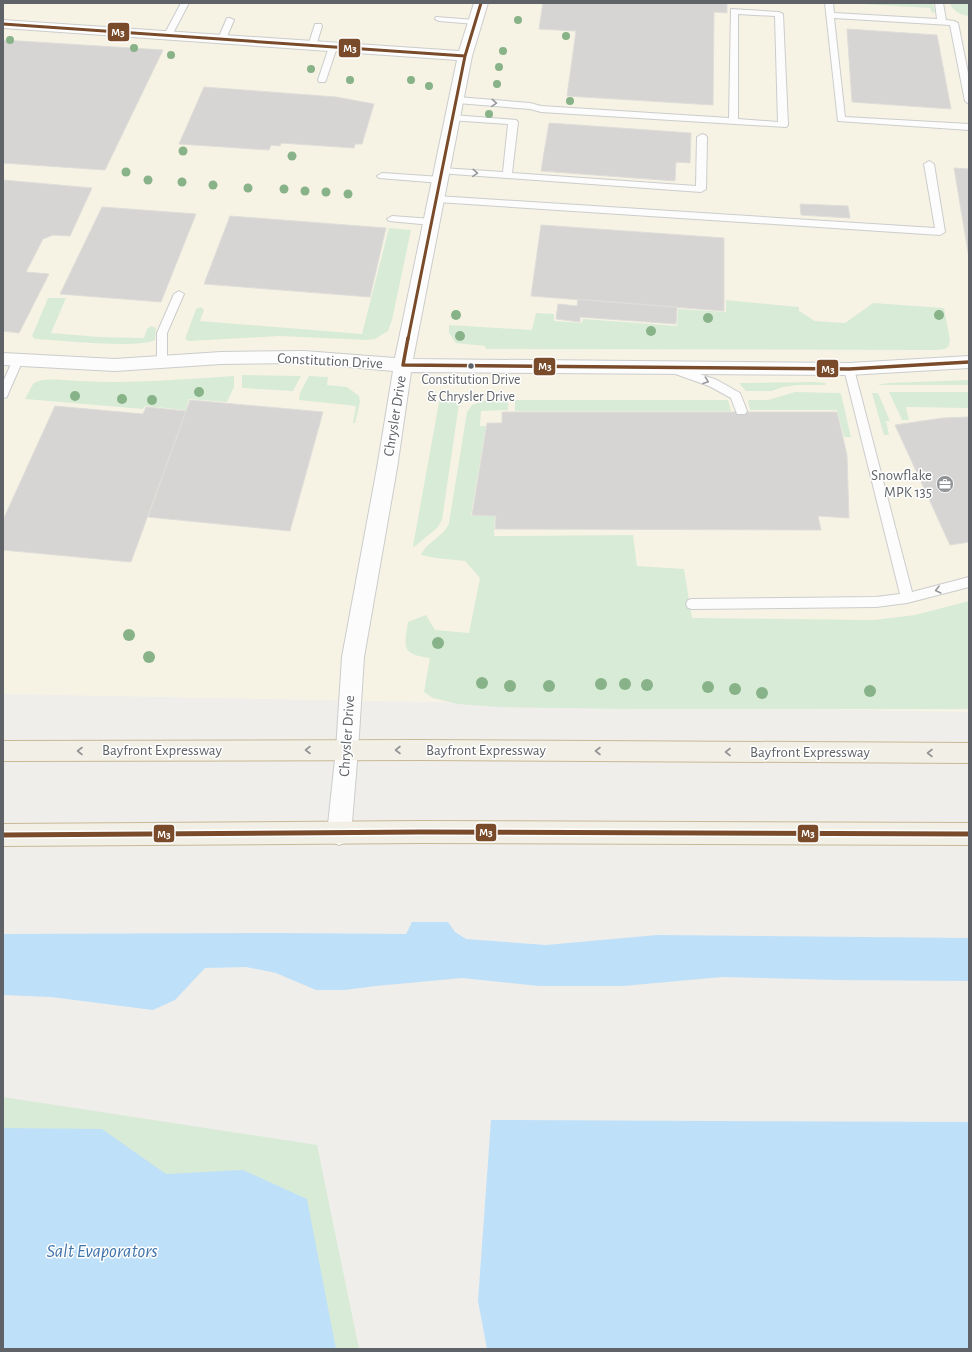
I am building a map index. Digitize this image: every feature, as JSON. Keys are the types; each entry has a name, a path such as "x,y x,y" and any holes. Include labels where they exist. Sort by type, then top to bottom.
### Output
{"highway":[{"name":"Bayfront Expressway","path":"3,751 347,750 969,753"},
{"path":"3,835 339,834 437,832 969,834"}],"street":[{"name":"Chrysler Drive","path":"339,834 347,750 351,672 387,468 403,365 465,56 481,3"},
{"path":"3,24 465,56"},
{"name":"Constitution Drive","path":"11,359 115,365 221,358 304,357 403,365 849,369 969,362"}],"lane":[{"path":"168,36 185,3"},
{"path":"764,3 765,13"},
{"path":"829,3 841,119 969,127"},
{"path":"939,3 942,23"},
{"path":"457,100 530,106 541,109 783,125 779,14 734,11 733,121"},
{"path":"830,16 954,23 969,100"},
{"path":"439,19 475,22"},
{"path":"222,39 230,20"},
{"path":"312,46 318,26"},
{"path":"322,80 333,47"},
{"path":"453,118 513,122 507,176"},
{"path":"382,176 507,176 701,189 702,136"},
{"path":"437,199 940,232 928,164"},
{"path":"392,219 432,222"},
{"path":"162,362 162,334 178,294"},
{"path":"3,394 11,359"},
{"path":"669,367 713,383 736,396 741,410"},
{"path":"849,369 907,598"},
{"path":"692,604 853,604 907,598 969,582"}],"shaded area":[{"path":"3,3 969,3 969,712 3,694"}],"green space":[{"path":"845,3 933,3 935,12 932,13 930,8"},
{"path":"950,3 969,4 969,16 957,12"},
{"path":"389,228 411,230 392,320 388,331 375,339 367,340 279,336 189,341 185,339 196,309 201,307 204,310 200,321 362,334"},
{"path":"48,298 66,298 51,333 99,337 144,338 147,329 151,326 156,328 155,340 147,343 116,344 35,339 32,336"},
{"path":"726,300 799,307 799,311 815,321 845,323 873,303 944,308 950,340 949,346 945,349 938,350 486,349 485,346 456,343 449,333 449,325 532,330 536,313 554,314 554,321 582,323 583,319 677,326 678,309 726,312"},
{"path":"242,375 301,376 293,391 242,388"},
{"path":"234,376 234,387 227,402 189,399 186,410 145,406 143,409 25,399 33,384 43,380 138,382"},
{"path":"309,376 328,377 327,385 347,387 359,396 360,402 355,423 353,423 356,406 299,400 300,393"},
{"path":"969,380 969,385 877,385 888,383"},
{"path":"739,383 826,383 825,385 798,385 782,387 772,391 746,391"},
{"path":"795,392 841,394 851,437 844,437 837,410 750,410 748,400 768,400"},
{"path":"889,392 969,392 969,408 906,407 909,420 902,420"},
{"path":"872,393 878,393 890,421 886,421 889,435 884,435"},
{"path":"440,399 456,401 459,404 442,520 437,528 414,547 413,546"},
{"path":"489,399 508,400 508,410 481,411 480,426 486,426 471,515 495,516 494,536 633,535 637,566 684,569 692,618 874,620 915,615 969,601 969,709 635,709 499,707 458,704 433,698 424,692 430,658 409,652 406,644 408,622 426,615 435,630 469,633 480,578 465,561 421,555 427,546 447,528 449,523 467,412 472,405"},
{"path":"515,400 728,400 731,411 515,411"},
{"name":"Salt Evaporators","path":"3,1097 317,1145 359,1349 3,1349"}],"water":[{"path":"412,922 448,922 455,932 466,939 546,945 657,935 969,938 969,981 722,977 623,986 539,986 462,978 344,990 316,990 276,973 246,967 205,968 175,1000 153,1010 51,997 3,995 3,934 406,934"},
{"path":"491,1120 969,1122 969,1349 487,1349 478,1301"},
{"name":"Salt Evaporators","path":"3,1128 102,1129 166,1174 243,1170 307,1199 336,1349 3,1349"}],"building":[{"path":"543,3 727,3 727,13 714,12 713,105 567,96 576,31 539,29"},
{"path":"847,29 937,35 951,109 852,102"},
{"path":"3,40 163,50 105,170 3,163"},
{"path":"204,87 336,97 374,104 362,144 355,144 354,148 281,143 280,146 271,145 269,150 179,144"},
{"path":"549,123 691,133 690,163 676,162 675,181 541,171"},
{"path":"954,168 969,169 969,258"},
{"path":"3,180 92,188 70,236 53,235 43,239 26,272 49,274 19,333 3,331"},
{"path":"800,204 848,206 850,218 801,215"},
{"path":"102,207 196,214 161,302 60,294"},
{"path":"230,216 386,228 370,297 204,284"},
{"path":"541,225 724,238 724,311 531,296"},
{"path":"578,299 677,307 676,324 580,317 580,322 556,319 558,304 577,306"},
{"path":"190,400 323,412 290,531 148,517"},
{"path":"55,406 143,414 146,407 186,411 131,562 3,550 3,520"},
{"path":"502,412 837,412 847,455 849,518 818,516 821,530 495,529 496,516 472,515 487,423 502,423"},
{"name":"Snowflake MPK 135","path":"969,417 969,542 950,545 895,425 943,418"}],"transit line":[{"name":"M3","path":"403,365 465,56 481,3"},
{"name":"M3","path":"3,24 465,56"},
{"name":"M3","path":"403,365 849,369 969,362"},
{"name":"M3","path":"3,835 421,832 969,834"}],"place":[{"name":"Constitution Drive & Chrysler Drive","path":"471,366"},
{"name":"Snowflake MPK 135","path":"945,484"}]}
